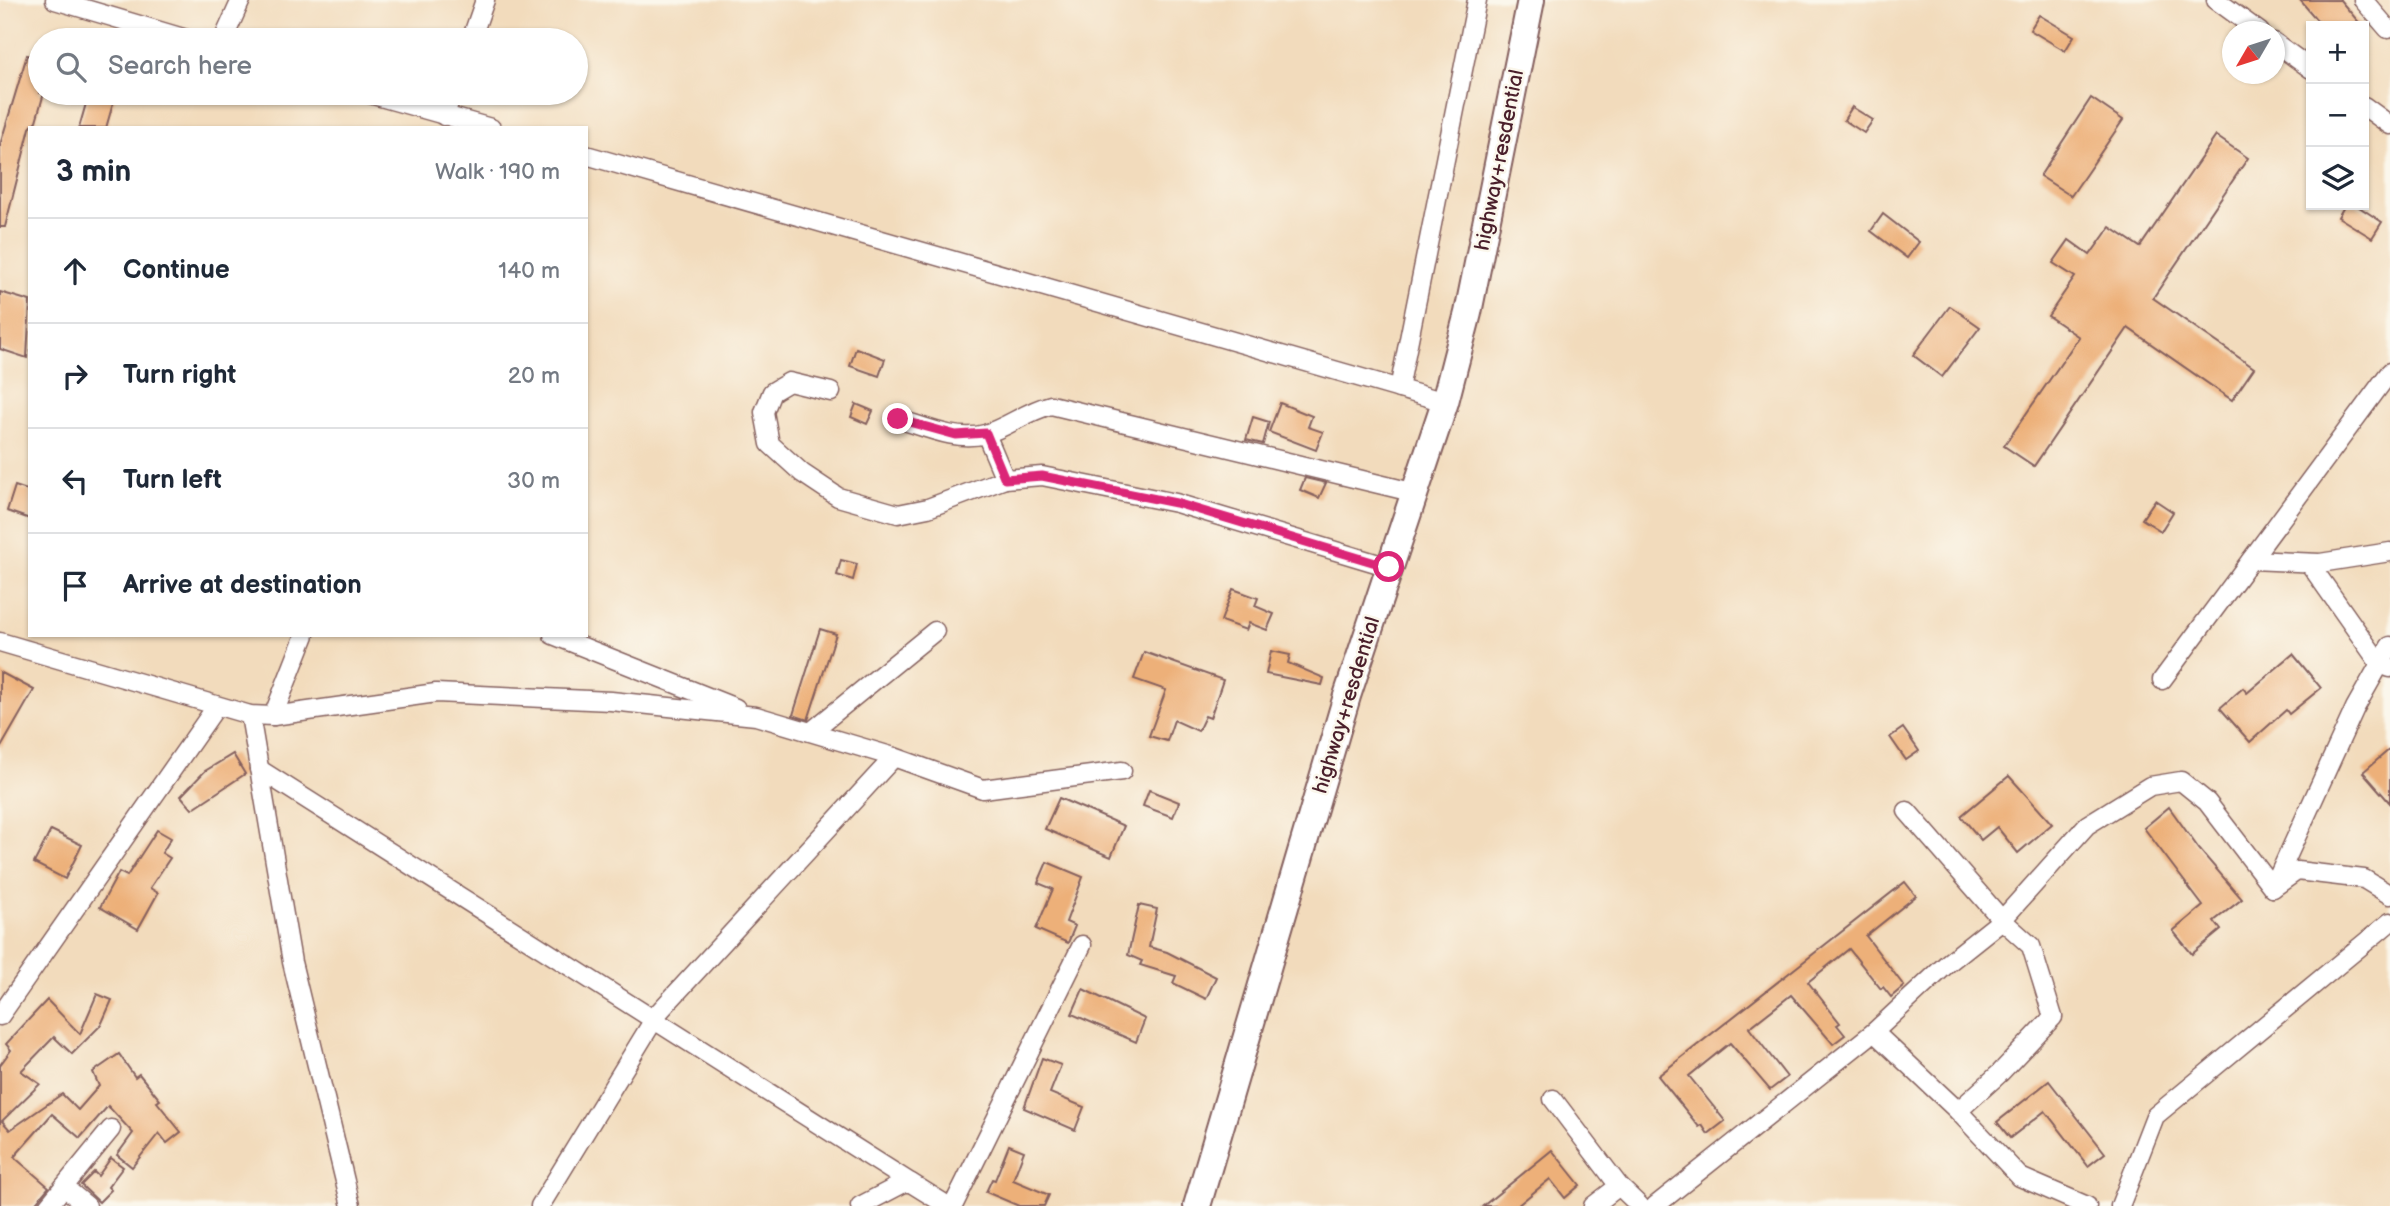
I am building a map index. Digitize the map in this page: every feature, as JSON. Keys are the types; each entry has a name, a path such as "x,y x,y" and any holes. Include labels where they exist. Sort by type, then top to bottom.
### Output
{"highway":[{"name":"highway+resdential","path":"1198,1205 1347,696 1445,402 1468,313 1531,0"}],"street":[{"path":"55,0 150,28"},
{"path":"228,28 241,0"},
{"path":"475,28 485,0"},
{"path":"1399,389 1476,0"},
{"path":"2216,0 2245,21"},
{"path":"2365,1 2388,29"},
{"path":"2285,50 2306,65"},
{"path":"407,105 483,126"},
{"path":"444,116 448,105"},
{"path":"2369,110 2390,125"},
{"path":"588,156 1445,402"},
{"path":"2162,680 2390,372"},
{"path":"831,392 789,382 772,392 765,412 770,444 802,472 838,497 898,514 928,508 1005,479 1042,476 1176,503 1389,567"},
{"path":"898,419 956,435 986,433 1033,409 1051,405 1416,493"},
{"path":"986,433 1005,479"},
{"path":"2251,560 2309,563 2390,552"},
{"path":"2309,563 2385,666"},
{"path":"812,731 935,631"},
{"path":"273,716 304,637"},
{"path":"559,637 756,716 894,757 983,789 1122,771"},
{"path":"0,642 250,715 273,716 436,693 611,701 756,716"},
{"path":"2273,888 2355,708 2385,666 2390,646"},
{"path":"0,1016 216,707"},
{"path":"250,715 292,962 351,1206"},
{"path":"540,1206 654,1020 894,757"},
{"path":"260,769 951,1206 1082,946"},
{"path":"1655,1206 1874,1032 1948,963 2003,920 2087,825 2150,786 2181,781 2207,803 2273,888"},
{"path":"1907,811 2003,920 2031,946 2053,1017 2000,1073 1958,1111"},
{"path":"2273,888 2297,872 2364,879 2390,895"},
{"path":"2120,1206 2155,1116 2390,922"},
{"path":"1874,1032 1958,1111 2020,1177 2087,1206"},
{"path":"1553,1099 1619,1186 1640,1206"},
{"path":"48,1206 111,1129"},
{"path":"860,1206 904,1183 911,1183"},
{"path":"1593,1206 1619,1186"},
{"path":"64,1187 87,1206"}],"building":[{"path":"2300,0 2340,0 2358,21 2318,21"},
{"path":"2039,15 2074,36 2065,51 2030,30"},
{"path":"27,55 28,105 41,105 36,121 28,126 28,136 5,227 0,227 0,145"},
{"path":"2091,98 2123,120 2071,196 2040,176"},
{"path":"86,105 113,105 107,126 80,126"},
{"path":"1852,107 1873,120 1864,133 1844,120"},
{"path":"2216,136 2248,158 2153,298 2254,368 2232,400 2128,328 2034,466 2004,446 2079,337 2048,316 2075,277 2053,263 2069,240 2090,255 2110,227 2140,247"},
{"path":"2342,210 2364,210 2382,222 2372,238 2338,217"},
{"path":"1883,214 1919,242 1907,258 1871,231"},
{"path":"0,292 28,300 27,358 0,349"},
{"path":"1950,306 1980,327 1942,377 1913,355"},
{"path":"856,348 885,359 879,376 850,366"},
{"path":"1280,403 1312,416 1308,427 1323,432 1316,450 1269,432"},
{"path":"856,404 873,411 867,424 851,417"},
{"path":"1253,417 1269,422 1263,444 1246,440"},
{"path":"1305,478 1326,483 1319,498 1300,490"},
{"path":"15,486 28,490 28,518 7,511"},
{"path":"2155,500 2173,512 2161,531 2142,519"},
{"path":"841,560 857,564 853,580 837,575"},
{"path":"1233,589 1258,598 1255,606 1274,614 1267,630 1249,623 1246,630 1221,621"},
{"path":"820,629 836,634 808,720 793,715"},
{"path":"1271,651 1290,655 1288,663 1324,678 1322,685 1266,674"},
{"path":"1144,652 1223,680 1210,718 1205,716 1198,731 1174,720 1167,741 1149,736 1166,690 1134,679"},
{"path":"2293,654 2321,688 2289,714 2286,710 2250,742 2220,708 2243,688 2247,693"},
{"path":"0,672 34,690 0,749"},
{"path":"1903,728 1919,751 1906,760 1890,737"},
{"path":"2390,749 2390,803 2363,772"},
{"path":"233,754 245,774 192,809 181,796 205,771"},
{"path":"2009,776 2052,824 2018,853 1997,827 1981,840 1961,816"},
{"path":"1149,790 1179,802 1173,817 1143,806"},
{"path":"1059,798 1124,826 1111,857 1045,829"},
{"path":"2169,807 2199,849 2242,899 2214,921 2221,930 2192,954 2173,931 2203,906 2144,828"},
{"path":"51,830 82,845 65,879 34,863"},
{"path":"157,830 171,838 162,853 170,858 150,888 158,893 138,929 100,907 119,872 127,876"},
{"path":"1047,862 1083,877 1066,922 1075,926 1068,943 1036,929 1053,889 1038,883"},
{"path":"1905,882 1916,896 1866,936 1904,986 1891,997 1883,987 1881,989 1849,949 1808,982 1840,1023 1837,1025 1845,1035 1833,1044 1791,995 1749,1028 1787,1077 1770,1090 1730,1043 1689,1076 1725,1121 1708,1134 1702,1125 1699,1127 1658,1076"},
{"path":"1139,905 1157,909 1149,947 1167,952 1216,977 1206,999 1173,983 1176,976 1140,965 1142,961 1128,955"},
{"path":"1083,989 1145,1019 1136,1042 1072,1014"},
{"path":"97,994 112,1000 101,1025 72,1054 54,1037 21,1071 40,1084 2,1121 10,1130 62,1094 78,1110 99,1086 93,1072 119,1054 135,1077 139,1074 160,1100 157,1102 181,1132 167,1143 159,1133 132,1167 117,1155 133,1133 108,1106 80,1138 52,1114 14,1157 49,1187 33,1206 0,1206 0,1065 11,1050 6,1044 47,1000 80,1034"},
{"path":"1042,1058 1061,1065 1050,1093 1084,1107 1075,1130 1024,1108"},
{"path":"2049,1081 2105,1153 2088,1166 2045,1111 2010,1138 1997,1122"},
{"path":"1009,1145 1024,1151 1013,1180 1049,1195 1044,1206 1019,1206 986,1192 992,1179 995,1180"},
{"path":"1552,1150 1580,1185 1565,1198 1550,1179 1517,1206 1483,1206"},
{"path":"111,1158 123,1167 108,1187 111,1190 99,1202 81,1185 94,1172 98,1176"}],"route":[{"path":"898,419 956,435 986,433 1005,479 1042,476 1176,503 1389,567"}]}
